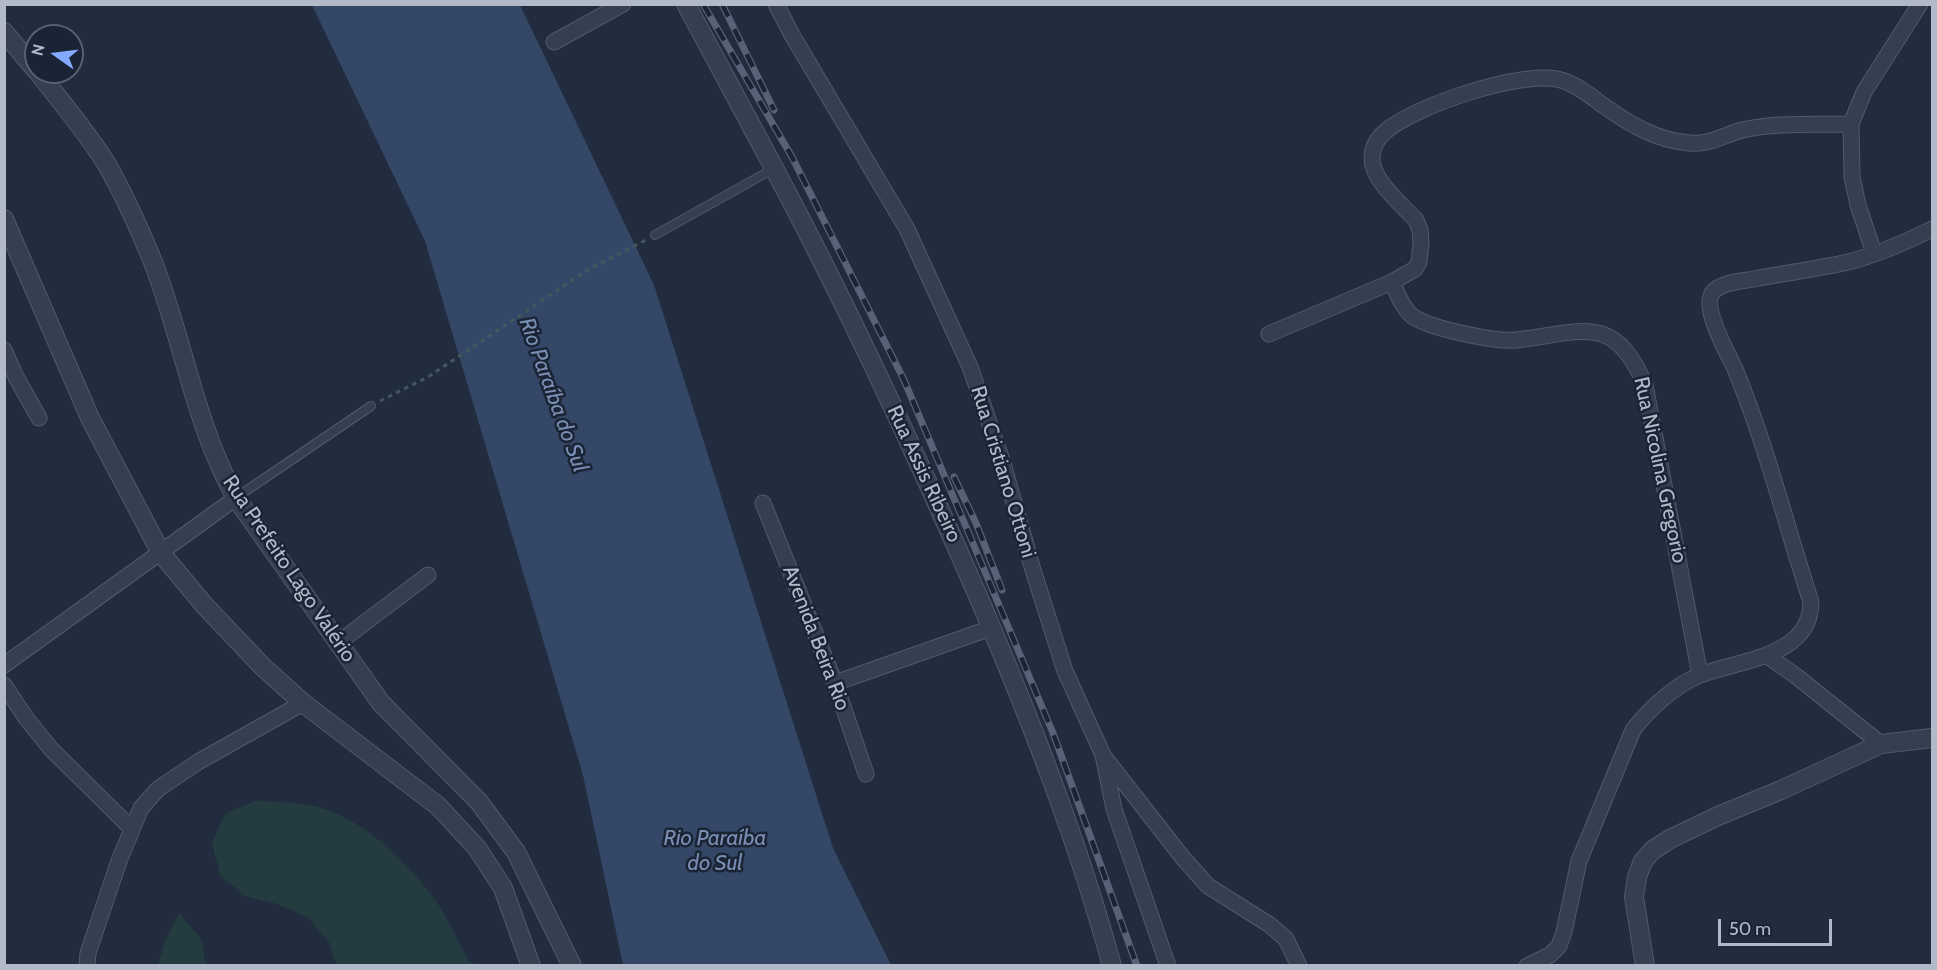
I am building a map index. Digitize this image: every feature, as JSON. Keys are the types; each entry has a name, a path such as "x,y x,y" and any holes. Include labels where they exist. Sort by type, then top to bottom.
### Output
{"street":[{"path":"554,42 623,4"},
{"name":"Rua Assis Ribeiro","path":"686,4 775,169 875,369 954,542 1037,737 1096,908 1112,966"},
{"name":"Rua Cristiano Ottoni","path":"776,4 907,229 970,367 1002,460 1032,570 1065,671 1103,755 1114,808 1168,966"},
{"path":"1874,254 1858,205 1852,177 1851,124 1864,92 1920,4"},
{"name":"Rua Prefeito Lago Valério","path":"4,32 24,56"},
{"path":"1269,334 1392,282 1415,269 1419,262 1420,230 1416,220 1375,172 1372,161 1373,151 1377,141 1385,132 1409,116 1477,91 1530,78 1563,80 1583,90 1626,121 1651,134 1689,143 1707,142 1742,130 1773,126 1851,124"},
{"name":"Rua Prefeito Lago Valério","path":"47,84 105,163 135,219 153,264 210,440 225,478 236,498 381,703 479,802 516,852 572,966"},
{"path":"4,219 90,418 161,554 263,667 303,703 438,806 477,848 503,888 531,966"},
{"path":"1527,966 1550,955 1559,946 1579,861 1633,730 1646,714 1678,687 1700,675 1766,655 1795,640 1808,623 1811,603 1740,381 1709,309 1711,295 1715,290 1738,282 1849,262 1874,254 1932,229"},
{"name":"Rua Nicolina Gregorio","path":"1392,282 1401,303 1410,315 1428,323 1472,335 1514,340 1575,330 1590,331 1603,334 1625,348 1646,385 1700,675"},
{"path":"4,350 39,418"},
{"path":"4,665 236,498"},
{"name":"Avenida Beira Rio","path":"763,503 835,683 866,774"},
{"path":"338,643 428,575"},
{"path":"835,683 992,628"},
{"path":"1766,655 1881,744"},
{"path":"4,685 26,718 51,749 131,828"},
{"path":"87,966 88,953 131,828 141,808 158,789 198,762 303,703"},
{"path":"1645,966 1634,897 1637,877 1643,861 1653,850 1670,839 1718,816 1881,744 1932,738"},
{"path":"1103,755 1183,858 1208,886 1257,915 1286,939 1299,966"}],"lane":[{"path":"655,235 775,169"},
{"path":"236,498 371,406"}],"path":[{"path":"371,406 428,377 589,270 655,235"}],"green space":[{"path":"255,801 319,807 344,817 374,836 402,861 436,901 469,962 484,965 336,965 329,942 307,917 277,904 245,896 220,875 212,843 225,814"},
{"path":"179,913 201,939 206,965 158,965 165,941"}],"water":[{"name":"Rio Paraíba do Sul","path":"312,5 520,5 654,285 833,848 891,965 623,965 583,775 425,241"}],"railway":[{"path":"703,4 792,157 904,380 1053,733 1137,966"},
{"path":"722,4 774,110"},
{"path":"954,477 976,523 1002,590"}]}
